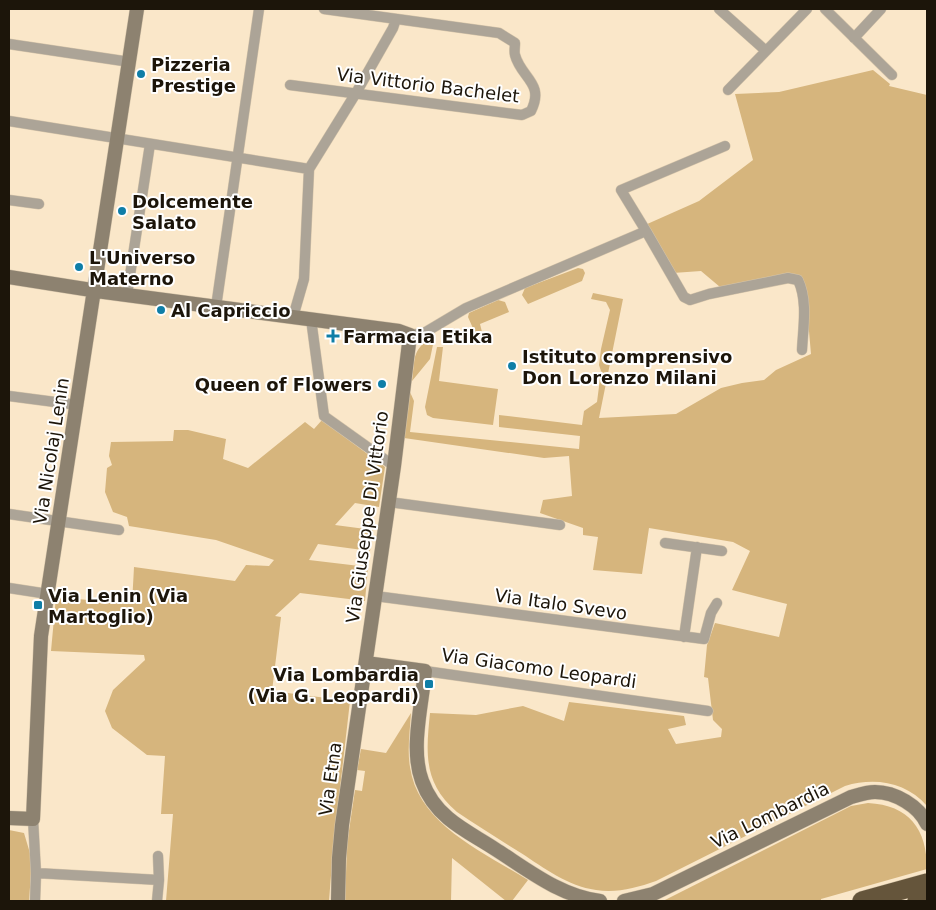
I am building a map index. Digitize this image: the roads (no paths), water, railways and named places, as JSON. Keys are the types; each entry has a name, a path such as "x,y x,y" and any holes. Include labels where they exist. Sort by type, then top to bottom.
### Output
{"highway":[{"path":"862,901 927,882"},
{"path":"917,901 927,898"}],"street":[{"name":"Via Nicolaj Lenin","path":"35,901 34,819 41,636 78,405 137,9"},
{"path":"216,307 259,9"},
{"path":"293,317 304,279 309,169 356,94 394,28 396,19 356,11 324,9"},
{"path":"719,9 766,51"},
{"path":"728,90 807,9"},
{"path":"825,9 892,74"},
{"path":"854,38 881,9"},
{"name":"Via Vittorio Bachelet","path":"290,85 522,115 531,111 535,103 536,91 515,56 515,43 499,33 396,19"},
{"path":"9,44 130,62"},
{"path":"9,121 309,169"},
{"path":"127,295 150,144"},
{"path":"725,146 621,190 684,297 690,300 788,278 798,280 801,286 804,306 802,350"},
{"path":"9,200 39,204"},
{"path":"9,277 127,295 399,331 410,335 424,333 466,308 646,231"},
{"path":"311,319 324,416 394,466"},
{"name":"Via Giuseppe Di Vittorio","path":"366,663 394,466 410,335"},
{"path":"9,396 78,405"},
{"path":"389,502 560,526"},
{"path":"9,514 119,530"},
{"path":"665,543 722,551"},
{"path":"684,636 697,547"},
{"path":"9,588 48,594"},
{"name":"Via Italo Svevo","path":"375,596 704,639 717,603"},
{"name":"Via Giacomo Leopardi","path":"366,663 708,711"},
{"name":"Via Etna","path":"338,901 342,825 366,663"},
{"path":"425,671 417,746 419,769 431,799 448,818 459,826 547,882 578,897 600,901"},
{"name":"Via Lombardia","path":"624,901 653,894 851,796 875,792 895,796 910,804 924,818 927,824"},
{"path":"9,818 34,819"},
{"path":"157,901 159,880 158,856"},
{"path":"36,874 159,880"}],"place":[{"name":"Pizzeria Prestige","path":"141,74"},
{"name":"Dolcemente Salato","path":"122,211"},
{"name":"L'Universo Materno","path":"79,267"},
{"name":"Al Capriccio","path":"161,310"},
{"name":"Farmacia Etika","path":"333,336"},
{"name":"Istituto comprensivo Don Lorenzo Milani","path":"512,366"},
{"name":"Queen of Flowers","path":"382,384"},
{"name":"Via Lenin (Via Martoglio)","path":"38,605"},
{"name":"Via Lombardia (Via G. Leopardi)","path":"429,684"}]}
